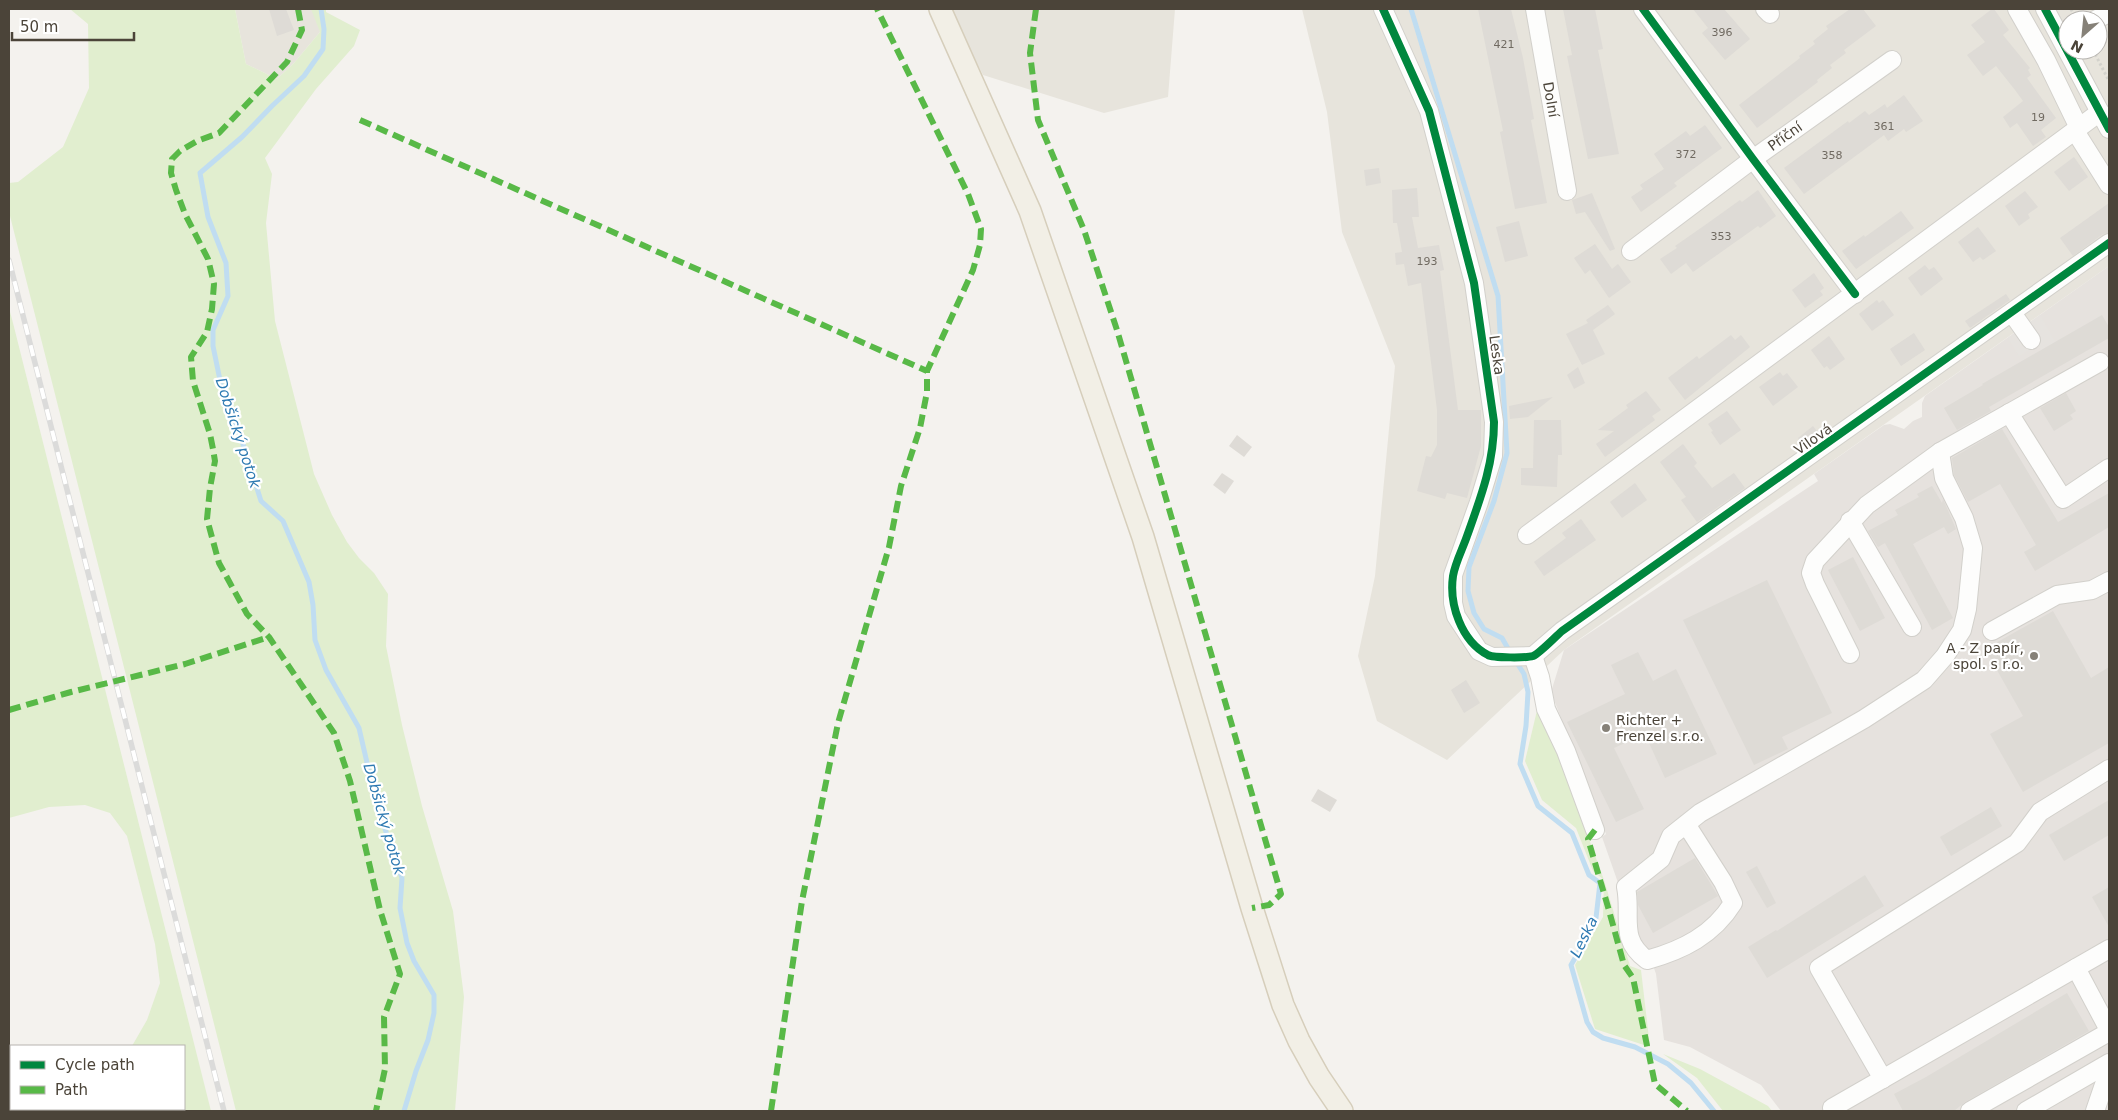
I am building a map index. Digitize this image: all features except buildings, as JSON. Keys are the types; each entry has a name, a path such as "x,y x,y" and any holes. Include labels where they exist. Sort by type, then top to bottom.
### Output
{"main road":[{"path":"940,9 1030,211 1143,537 1252,908 1283,1005 1318,1077 1342,1111"}],"street":[{"name":"Leska","path":"1383,9 1428,111 1474,283 1494,422 1492,456 1482,493 1454,575 1456,616 1480,651 1492,657 1529,656"},
{"name":"Dolní","path":"1535,9 1566,191"},
{"path":"1643,9 1753,159 1856,294"},
{"path":"2017,9 2046,60 2077,130 2109,185"},
{"path":"2045,9 2058,27"},
{"name":"Příční","path":"1632,251 1753,159 1892,60"},
{"path":"2077,60 2103,109 2109,129"},
{"path":"1527,535 1856,294 2103,109"},
{"name":"Vilová","path":"1529,656 2109,243"},
{"path":"2012,312 2030,340"},
{"path":"1850,654 1811,573 1815,562 1850,521 1867,504 1940,452 2105,361"},
{"path":"2009,413 2063,499 2109,468"},
{"path":"1686,824 1723,882 1733,903 1715,927 1695,943 1647,960 1638,954 1628,935 1626,916 1628,898 1626,887 1661,859 1671,836 1686,824 1700,813 1864,719 1924,680 1945,656 1962,630 1967,609 1973,548 1964,518 1944,478 1940,452"},
{"path":"1850,521 1912,627"},
{"path":"1992,631 2057,595 2092,590 2109,581"},
{"path":"1529,656 1540,677 1546,709 1566,751 1595,830"},
{"path":"1883,1079 1819,968 2017,843 2040,812 2109,769"},
{"path":"1832,1108 2109,949"},
{"path":"1970,1111 2109,1032 2076,968"},
{"path":"2026,1111 2109,1063"},
{"path":"2095,1111 2109,1070"}],"path":[{"path":"2098,60 2109,81"},
{"path":"2104,71 2109,68"}],"shaded area":[{"path":"235,9 317,9 320,32 294,63 277,79 246,64"},
{"path":"949,9 1175,9 1168,97 1104,113 983,75"},
{"path":"1302,9 2109,9 2109,266 1564,650 1447,760 1377,721 1358,656 1375,576 1395,366 1342,232 1327,112"},
{"path":"2109,266 2109,1111 1781,1111 1761,1085 1690,1047 1664,1040 1656,974 1623,897 1602,837 1606,834 1551,692 1564,650 1818,481 1814,474 1884,425 1890,424 1904,429 1913,421 1922,417 1922,403 1925,396"},
{"path":"2040,315 2055,342 2041,350 2038,345 2019,356 2008,338"}],"green space":[{"path":"70,9 235,9 246,64 277,79 294,63 320,32 311,9 326,9 326,12 360,30 354,46 316,89 265,158 272,174 266,223 275,321 314,474 332,515 347,542 374,573 388,594 386,646 402,725 422,806 453,911 464,997 455,1111 236,1111 9,212 9,183 18,182 63,147 89,88 88,24"},
{"path":"9,308 211,1111 24,1111 185,1110 185,1045 133,1045 147,1020 160,983 155,944 127,836 110,813 85,805 49,807 9,818"},
{"path":"1539,702 1604,880 1593,871 1576,828 1542,800 1525,761"},
{"path":"1604,880 1630,966 1641,970 1650,1047 1595,1029 1575,965 1603,917"},
{"path":"1663,1054 1700,1069 1768,1106 1772,1111 1723,1111 1697,1078"}],"waterway":[{"name":"Dobšický potok","path":"321,9 324,29 323,49 304,76 242,137 200,173 208,217 226,263 228,296 213,330 213,346 221,385 241,438 261,501 283,521 309,582 313,605 315,640 326,670 359,728 377,806 402,878 400,908 407,943 414,961 434,995 434,1013 428,1040 404,1111"},
{"name":"Leska","path":"1411,9 1498,296 1507,453 1494,501 1469,567 1468,591 1474,613 1484,629 1502,638 1510,652"},
{"name":"Leska","path":"1515,660 1524,674 1528,692 1526,726 1520,764 1538,806 1572,833 1589,875 1600,883 1596,918 1571,965 1587,1022 1593,1032 1603,1038 1635,1047 1668,1064 1691,1083 1714,1111"}],"railway":[{"path":"9,260 224,1111"}],"marked path":[{"path":"298,9 302,30 287,62 219,133 197,141 180,151 172,159 171,173 185,214 208,259 214,284 212,309 207,332 191,357 193,381 210,434 215,461 207,519 219,563 247,614 269,637 334,733 350,781 380,910 400,974 384,1017 385,1069 376,1111"},
{"path":"771,1111 802,901 838,723 889,547 901,486 920,428 927,392 927,371 973,270 980,245 981,229 968,194 877,9"},
{"path":"1036,9 1030,53 1038,120 1084,230 1117,330 1281,894 1269,905 1252,908"},
{"path":"360,120 927,371"},
{"path":"9,710 71,692 185,664 269,637"},
{"path":"1595,830 1588,839 1624,965 1633,978 1655,1084 1687,1111"}],"cycle path":[{"path":"1383,9 1429,111 1474,283 1494,422 1492,452 1482,494 1455,566 1452,587 1455,610 1464,631 1471,641 1488,655 1496,657 1533,656 1562,631 2109,243"},
{"path":"1643,9 1855,294"},
{"path":"2045,9 2109,129"}],"place":[{"name":"A - Z papír, spol. s r.o.","path":"2034,656"},
{"name":"Richter + Frenzel s.r.o.","path":"1606,728"}]}
